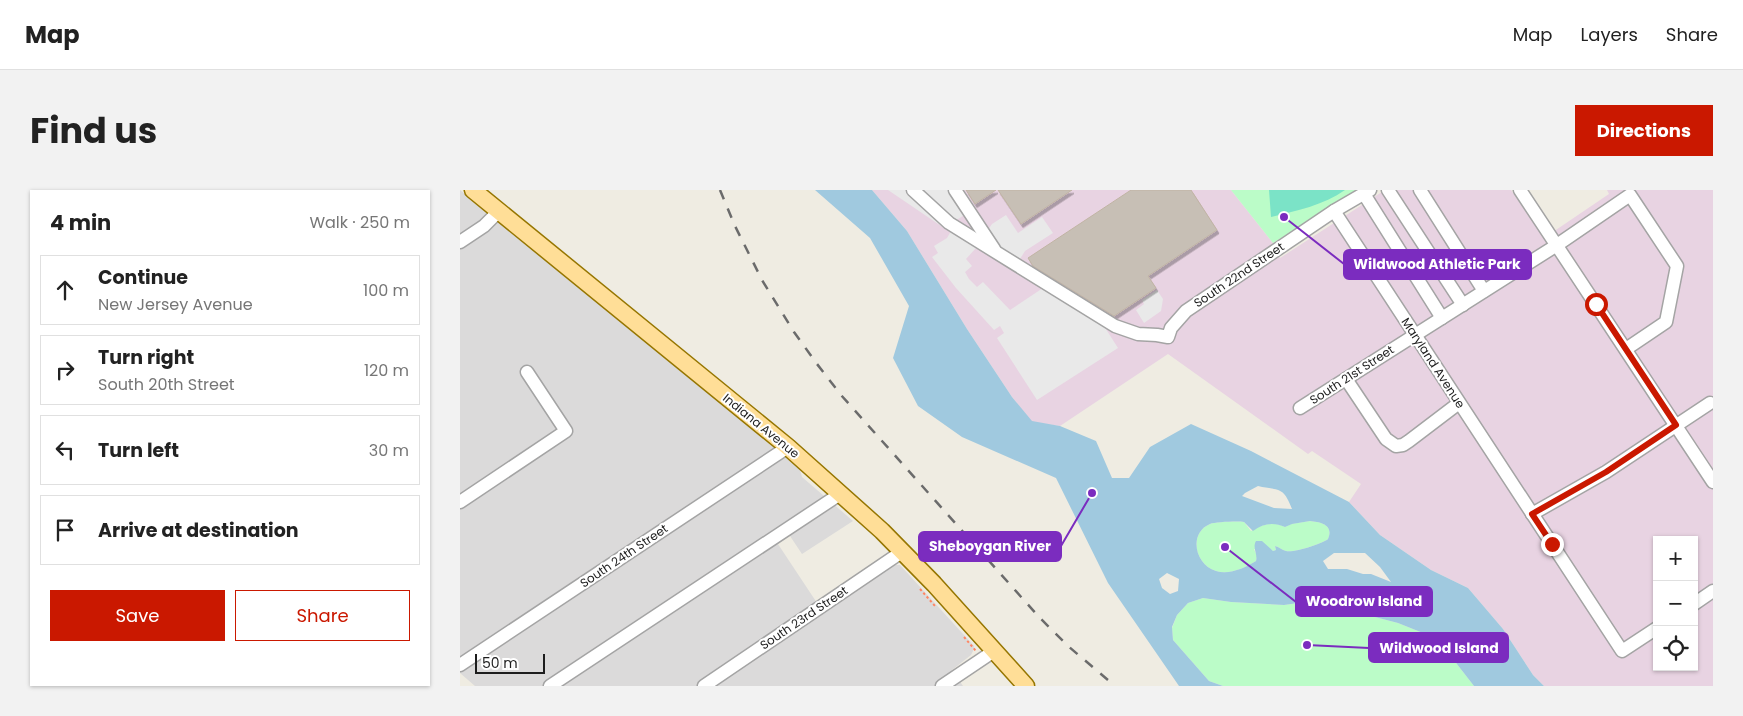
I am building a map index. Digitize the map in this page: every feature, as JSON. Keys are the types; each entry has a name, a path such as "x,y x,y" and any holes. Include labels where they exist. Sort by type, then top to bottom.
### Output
{"main road":[{"name":"Indiana Avenue","path":"473,190 788,447 903,551 989,655 1026,686"}],"street":[{"path":"913,190 950,223 997,253"},
{"path":"955,190 997,253"},
{"path":"1388,190 1463,305"},
{"path":"1420,190 1484,291"},
{"path":"1520,190 1713,482"},
{"path":"1367,192 1442,318"},
{"name":"South 22nd Street","path":"997,253 1115,326 1138,334 1158,335 1168,338 1171,328 1186,311 1334,211 1367,192"},
{"name":"South 21st Street","path":"1300,408 1557,245 1630,194 1677,266 1666,322 1626,349"},
{"path":"460,242 484,226 499,211"},
{"name":"Maryland Avenue","path":"1334,211 1622,651 1653,631"},
{"path":"460,502 566,431 527,372"},
{"path":"1346,379 1386,439 1396,446 1409,441 1459,403"},
{"path":"1532,514 1606,472 1710,403"},
{"name":"South 24th Street","path":"460,665 788,447"},
{"path":"550,686 840,494"},
{"name":"South 23rd Street","path":"704,686 903,551"},
{"path":"1698,601 1713,591"},
{"path":"942,686 989,655"}],"path":[{"path":"920,589 938,609"},
{"path":"964,637 989,655"}],"shaded area":[{"path":"460,190 799,466 802,477 853,521 802,554 784,527 772,535 823,612 892,565 900,565 974,646 971,655 952,670 963,686 475,686 460,673"},
{"path":"872,190 1231,190 1273,243 1280,258 1385,190 1511,190 1544,238 1609,194 1607,190 1713,190 1713,686 1544,686 1533,675 1503,629 1468,588 1431,570 1380,535 1349,502 1361,484 1312,451 1308,454 1168,354 1060,426 1032,422 1012,397 967,329 907,231"},
{"path":"888,190 949,190 966,214 944,228"},
{"path":"1006,215 1018,233 1042,217 1053,233 1025,251 1013,270 976,248 966,259 972,266 965,272 969,279 977,287 983,282 1010,310 1043,288 1102,323 1118,348 1037,400 997,338 1004,333 1000,326 994,330 956,288 932,257 938,253 934,246 947,238 951,231 976,247 992,224"},
{"path":"1157,290 1163,299 1161,311 1144,323 1136,310 1144,304 1142,300"}],"green space":[{"path":"1231,190 1358,190 1273,243"},
{"path":"1269,190 1345,190 1319,204 1271,217"},
{"path":"1310,521 1322,523 1328,527 1328,539 1314,546 1295,551 1286,551 1275,546 1276,550 1273,551 1270,549 1254,549 1257,556 1256,561 1231,571 1221,572 1209,568 1199,556 1197,549 1199,534 1203,528 1213,523 1244,522 1251,531 1268,524 1285,527 1291,524"},
{"path":"1203,598 1231,602 1284,605 1320,600 1328,608 1344,609 1398,623 1423,633 1453,659 1474,686 1223,686 1209,681 1173,640 1172,628 1177,615 1188,603"}],"water":[{"path":"815,190 872,190 907,231 967,329 1012,397 1032,421 1060,426 1096,441 1112,478 1129,478 1150,447 1191,424 1251,451 1349,502 1380,535 1431,570 1468,588 1503,629 1533,675 1544,686 1474,686 1453,659 1423,633 1398,623 1344,609 1328,608 1320,600 1284,605 1231,602 1203,598 1188,603 1177,615 1172,627 1173,640 1209,681 1223,686 1179,686 1108,583 1056,478 962,437 918,406 893,358 909,306 870,238","holes":["1258,486 1276,489 1286,496 1292,509 1274,508 1242,496","1310,521 1322,523 1328,527 1328,539 1308,548 1295,551 1285,551 1275,546 1276,550 1273,551 1262,541 1256,541 1256,561 1242,568 1226,572 1209,568 1199,556 1197,549 1199,534 1203,528 1210,524 1244,522 1253,531 1269,524 1285,527","1334,553 1365,553 1380,567 1391,582 1371,574 1363,574 1347,569 1328,569 1323,561","1167,573 1179,579 1178,591 1170,594 1162,588 1159,579"]}],"building":[{"path":"966,190 996,190 975,204"},
{"path":"998,190 1072,190 1021,224"},
{"path":"1131,190 1191,190 1217,230 1148,276 1156,288 1114,316 1033,266 1028,258"}],"railway":[{"path":"720,190 735,226 762,280 794,332 841,395 1039,617 1068,646 1115,686"}],"place":[{"name":"Wildwood Athletic Park","path":"1284,217"},
{"name":"Sheboygan River","path":"1092,493"},
{"name":"Woodrow Island","path":"1225,547"},
{"name":"Wildwood Island","path":"1307,645"}],"route":[{"path":"1552,544 1532,514 1606,472 1676,425 1596,304"}]}
